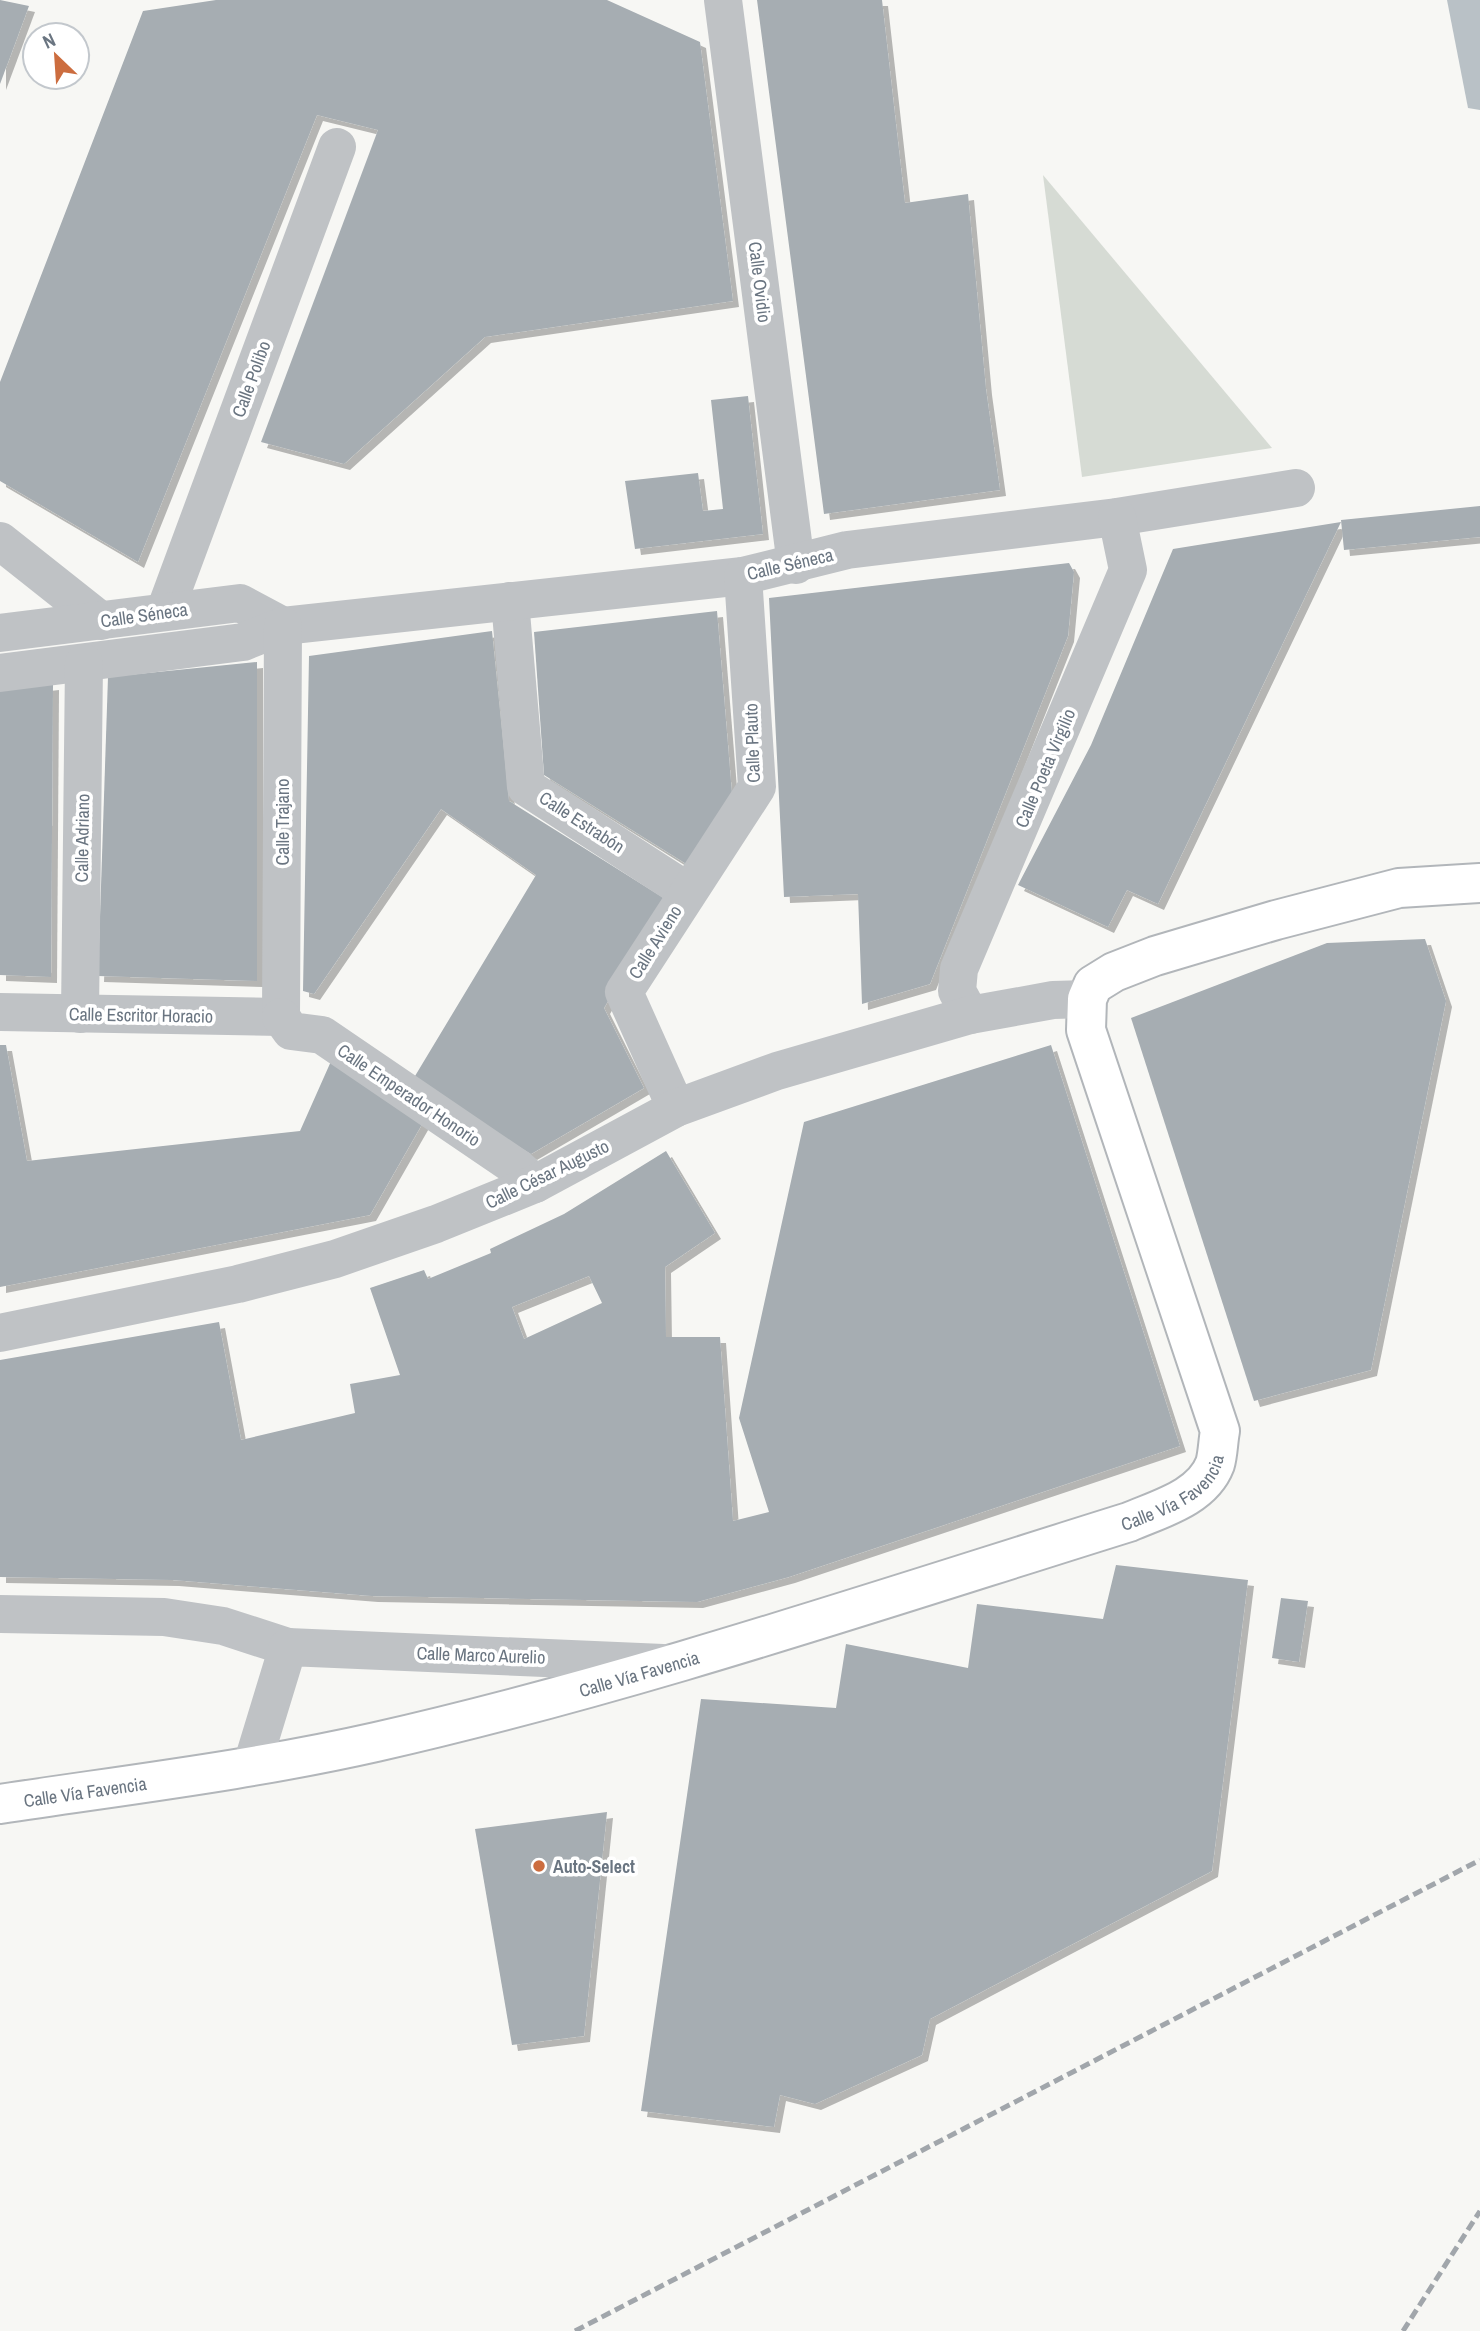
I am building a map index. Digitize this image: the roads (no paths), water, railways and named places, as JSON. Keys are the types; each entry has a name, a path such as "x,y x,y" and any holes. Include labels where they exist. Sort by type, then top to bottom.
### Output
{"main road":[{"path":"1087,999 1093,985 1114,972 1155,956 1276,920 1399,888 1480,883"},
{"name":"Calle Vía Favencia","path":"0,1804 252,1765 387,1739 548,1700 673,1664 1116,1526 1171,1505 1202,1486 1215,1464 1220,1431 1086,1030 1087,999"}],"street":[{"name":"Calle Ovidio","path":"723,0 796,565"},
{"name":"Calle Polibo","path":"165,611 337,146"},
{"name":"Calle Séneca","path":"0,673 243,642 283,626 743,576 796,565 847,550 1117,517 1296,488"},
{"name":"Calle Poeta Virgilio","path":"970,1015 957,991 959,970 1128,570 1117,517"},
{"path":"0,541 101,621"},
{"name":"Calle Plauto","path":"687,891 757,787 743,576"},
{"name":"Calle Estrabón","path":"510,601 526,787 687,891"},
{"name":"Calle Séneca","path":"0,633 240,603 283,626"},
{"name":"Calle Trajano","path":"281,1017 283,626"},
{"name":"Calle Adriano","path":"80,1014 84,663"},
{"name":"Calle Avieno","path":"676,1108 624,992 687,891"},
{"name":"Calle César Augusto","path":"0,1333 237,1284 335,1259 436,1224 535,1184 676,1108 777,1070 970,1015 1053,1000 1087,999"},
{"name":"Calle Escritor Horacio","path":"0,1012 281,1017"},
{"name":"Calle Emperador Honorio","path":"281,1017 290,1031 322,1035 519,1169 535,1184"},
{"name":"Calle Marco Aurelio","path":"0,1614 164,1617 223,1626 288,1647 673,1664"},
{"path":"252,1765 288,1647"}],"railway":[{"path":"575,2331 1480,1860"},
{"path":"1403,2331 1480,2211"}],"place":[{"name":"Auto-Select","path":"539,1866"}]}
